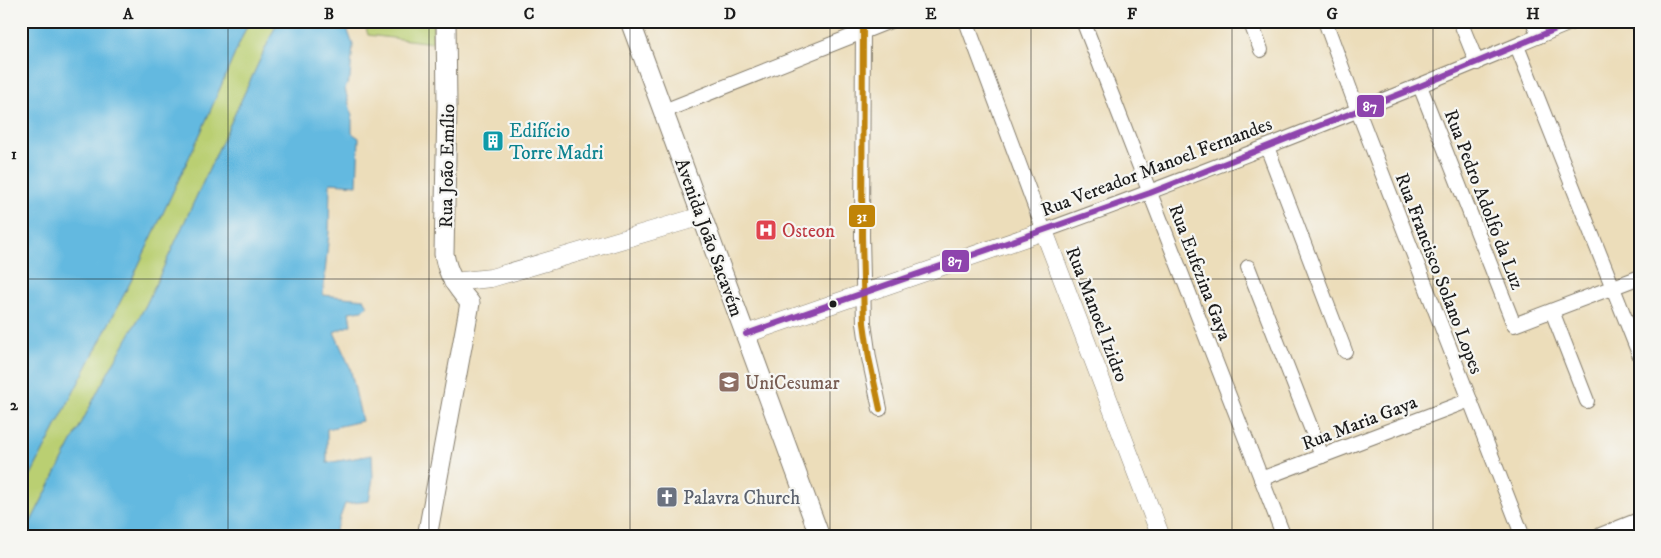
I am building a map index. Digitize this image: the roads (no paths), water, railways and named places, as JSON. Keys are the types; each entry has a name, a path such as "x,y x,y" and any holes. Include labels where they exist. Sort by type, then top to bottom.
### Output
{"main road":[{"name":"Rua João Emílio","path":"446,21 447,106 444,254 447,269 453,282 470,303"},
{"name":"Avenida João Sacavém","path":"630,21 820,537"},
{"path":"428,537 470,303"},
{"path":"1602,537 1640,522"}],"street":[{"path":"664,111 863,26 890,21"},
{"name":"Rua Manoel Izidro","path":"966,21 1161,537"},
{"name":"Rua Eufezina Gaya","path":"1083,21 1284,537"},
{"path":"1250,21 1261,50"},
{"name":"Rua Francisco Solano Lopes","path":"1325,21 1523,537"},
{"path":"1460,21 1477,63"},
{"path":"1533,21 1539,36"},
{"name":"Rua Vereador Manoel Fernandes","path":"746,334 1150,193 1477,63 1575,21"},
{"path":"1638,21 1640,27"},
{"path":"863,26 862,294 868,351 880,409"},
{"path":"1517,46 1640,356"},
{"name":"Rua Pedro Adolfo da Luz","path":"1420,86 1514,325 1552,311"},
{"path":"1268,147 1345,351"},
{"path":"453,282 491,278 702,216"},
{"path":"1248,267 1322,456"},
{"path":"1587,401 1552,311 1640,277"},
{"path":"470,303 479,289 491,278"},
{"name":"Rua Maria Gaya","path":"1261,479 1470,400"}],"water":[{"path":"21,21 249,21 201,132 132,279 21,494"},
{"path":"278,21 343,21 353,45 350,78 345,89 352,115 352,133 359,138 357,185 330,183 329,232 323,295 364,299 368,306 362,310 349,312 351,325 334,332 350,367 362,421 327,429 327,463 372,455 373,478 369,501 345,504 333,537 23,537 100,387 146,305"}],"place":[{"name":"Edifício Torre Madri","path":"493,141"},
{"name":"Osteon","path":"766,230"},
{"name":"UniCesumar","path":"729,382"},
{"name":"Palavra Church","path":"667,497"}]}
